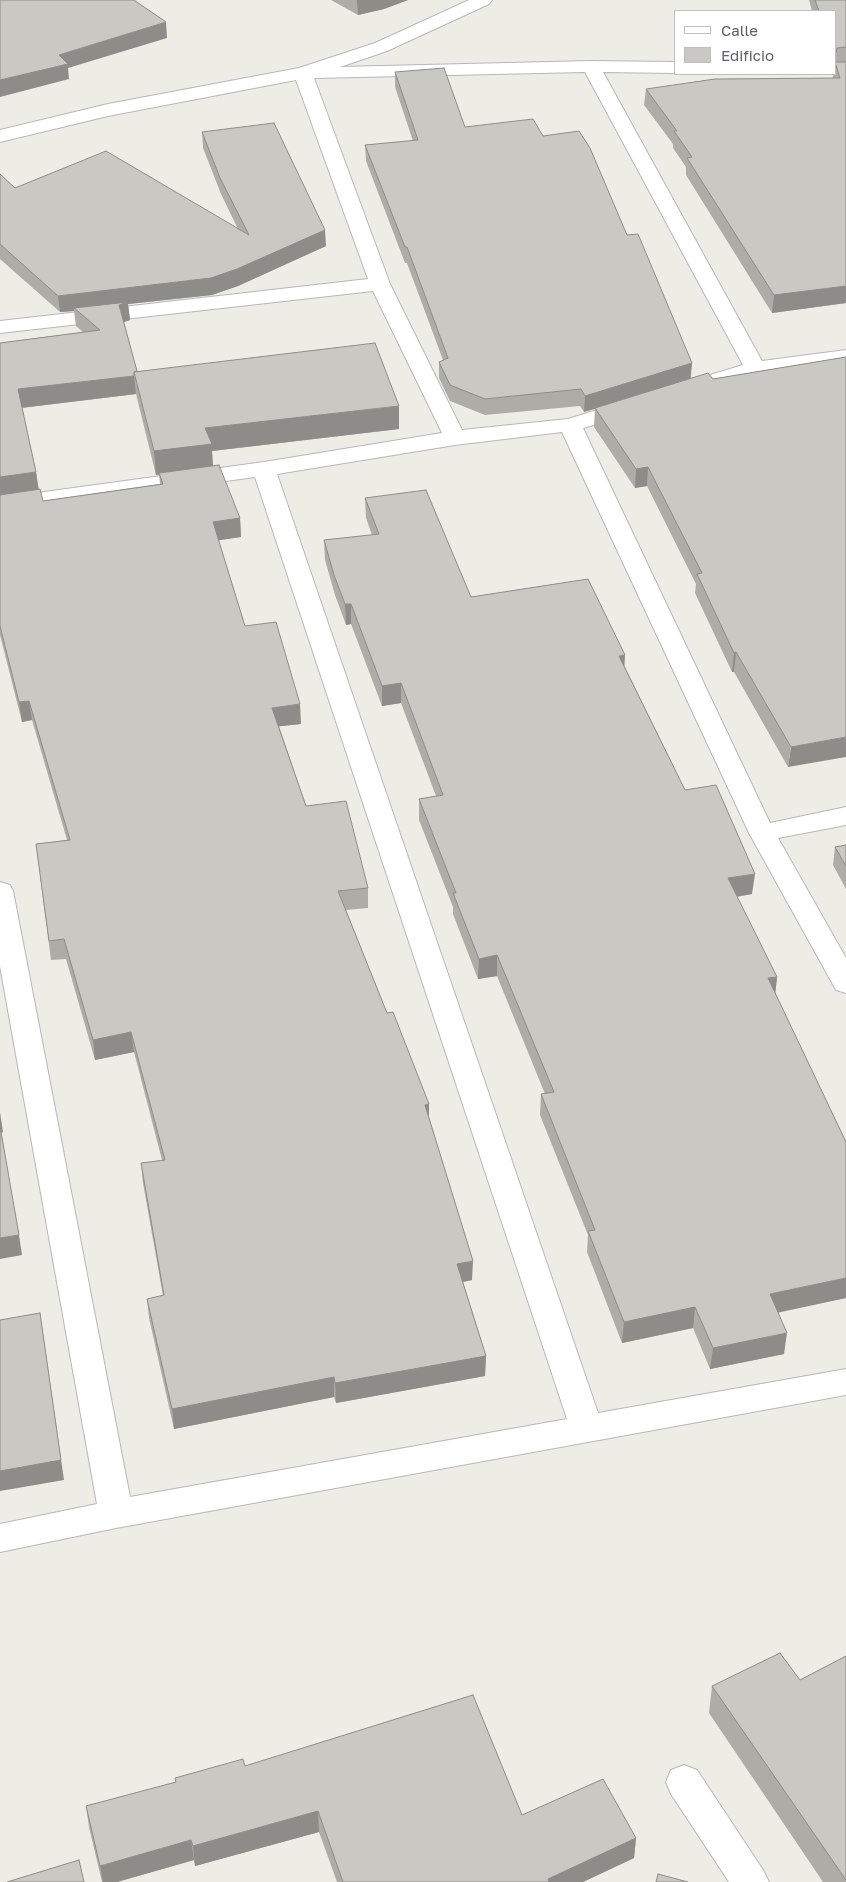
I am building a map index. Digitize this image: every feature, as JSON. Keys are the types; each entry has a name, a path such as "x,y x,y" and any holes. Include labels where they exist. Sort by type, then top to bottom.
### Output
{"street":[{"path":"0,136 108,110 303,73 381,47 483,0"},
{"path":"303,73 591,66 674,68"},
{"path":"591,66 755,368"},
{"path":"303,73 380,284 455,438"},
{"path":"0,327 380,284"},
{"path":"0,505 264,469 455,438 570,426 755,368 846,356"},
{"path":"570,426 762,833 846,983"},
{"path":"264,469 587,1430"},
{"path":"762,833 846,816"},
{"path":"0,891 116,1514"},
{"path":"0,1538 116,1514 846,1382"},
{"path":"684,1782 750,1882"}],"building":[{"path":"0,0 134,0 166,22 59,55 68,64 0,80"},
{"path":"815,0 846,0 846,47 837,48 836,52 836,10 819,10"},
{"path":"836,62 846,62 846,286 774,295 687,158 692,157 674,131 677,131 646,89 715,79 840,78"},
{"path":"444,68 465,127 533,119 543,136 579,131 590,148 627,235 638,234 692,363 585,396 581,389 485,399 450,385 439,362 448,358 407,247 405,247 365,145 418,140 395,72"},
{"path":"274,123 325,230 237,269 211,278 58,296 0,244 0,174 15,188 106,151 249,235 220,178 202,132"},
{"path":"128,302 119,305 137,371 134,372 134,376 18,389 36,472 0,477 0,343 100,330 74,308"},
{"path":"375,343 399,406 205,428 212,444 154,451 134,372"},
{"path":"846,357 846,737 791,747 736,652 734,653 697,574 702,573 648,467 636,469 595,408 708,373 713,379"},
{"path":"219,465 240,518 213,522 245,626 276,622 300,704 272,708 306,806 346,801 368,888 338,891 387,1013 393,1012 429,1104 425,1105 473,1261 457,1264 486,1356 335,1383 334,1377 172,1409 147,1299 164,1295 141,1163 165,1160 131,1032 93,1040 64,939 49,941 36,844 70,840 29,701 19,702 0,626 0,495 40,489 43,501 163,484 159,473"},
{"path":"426,490 471,597 588,579 625,655 619,656 685,790 716,785 755,874 728,878 777,977 768,978 846,1142 846,1278 770,1294 787,1333 713,1348 695,1307 624,1322 588,1231 595,1230 541,1094 554,1092 497,955 479,959 453,893 456,893 419,799 443,795 401,683 382,686 351,604 345,604 324,540 379,534 365,498"},
{"path":"846,845 846,866 835,847"},
{"path":"0,1126 19,1235 0,1238"},
{"path":"40,1313 61,1460 0,1471 0,1320"},
{"path":"780,1653 800,1680 846,1656 846,1880 712,1686"},
{"path":"473,1695 522,1815 603,1779 636,1838 548,1879 549,1882 343,1882 318,1811 193,1846 191,1840 100,1866 86,1806 176,1782 175,1778 243,1759 245,1766"},
{"path":"79,1860 84,1882 7,1882"},
{"path":"658,1874 688,1882 656,1882"}]}
